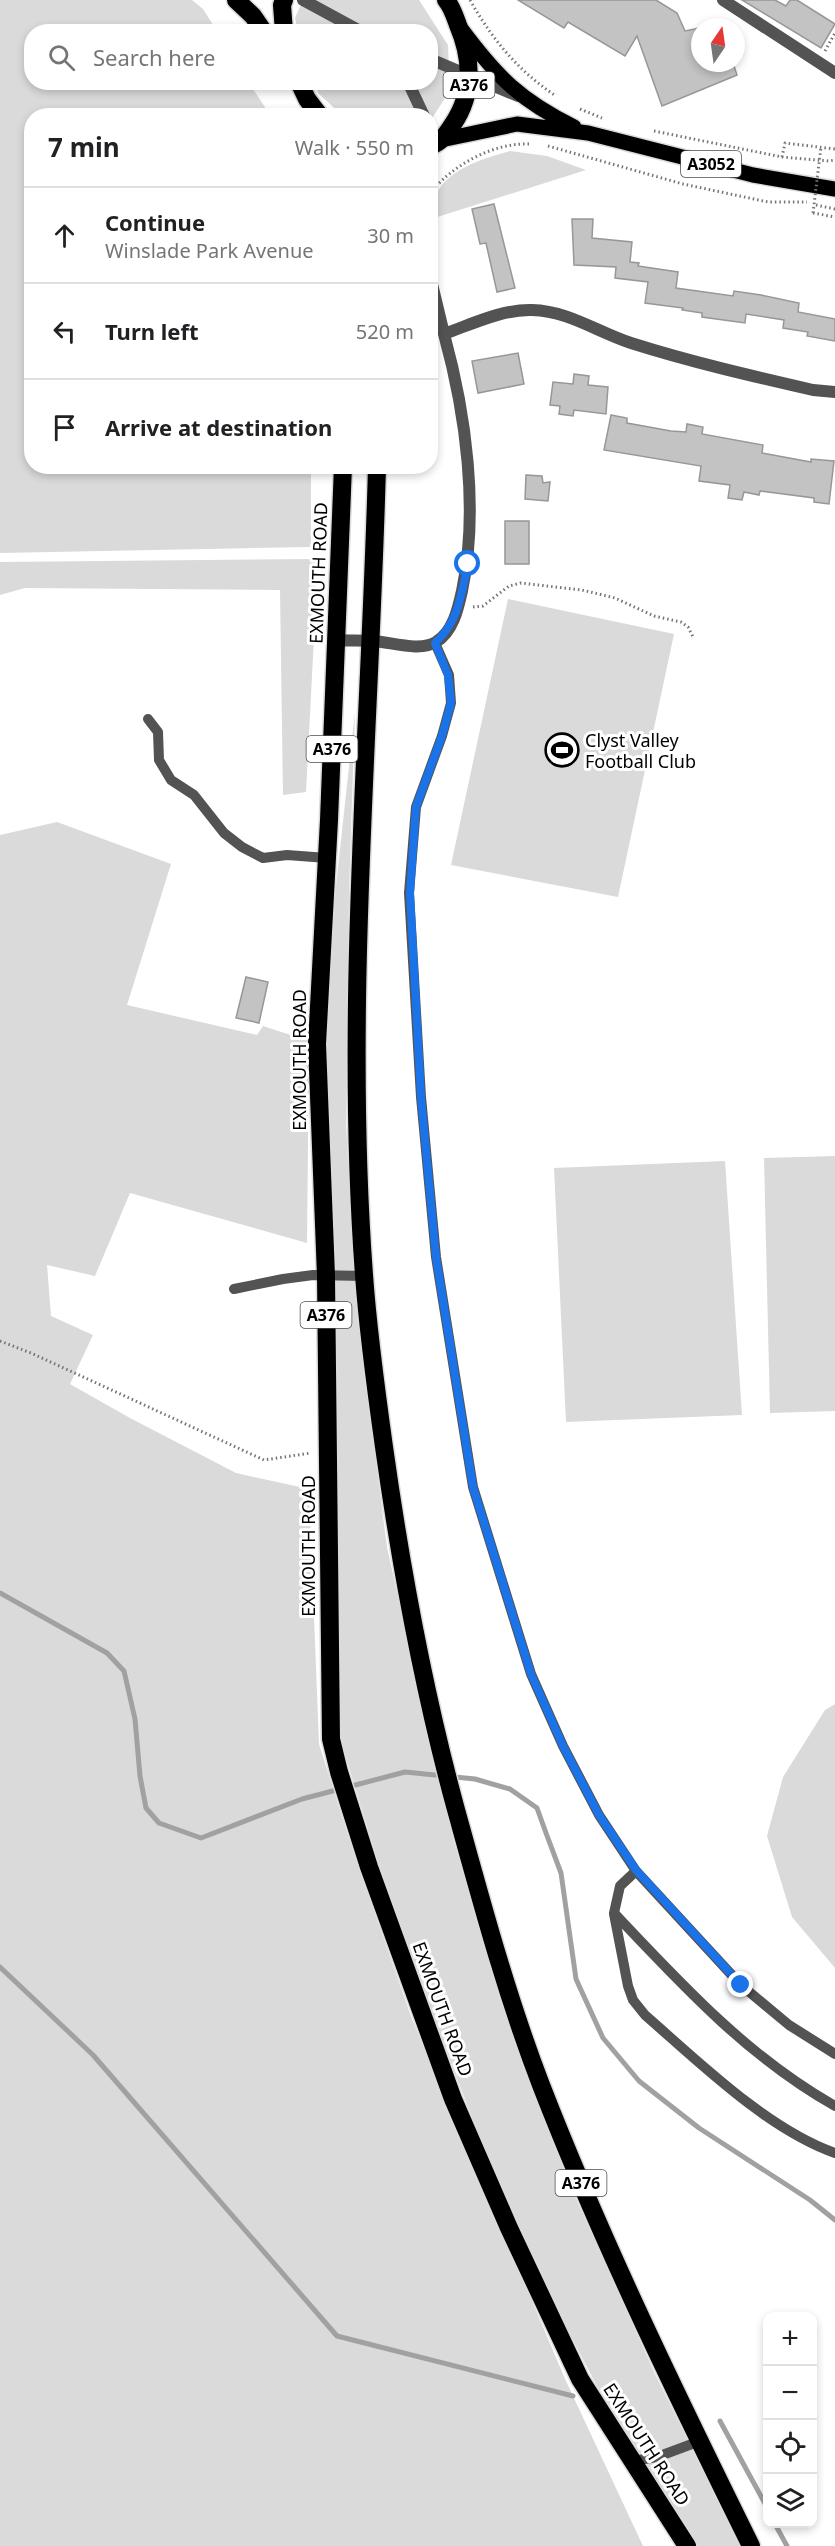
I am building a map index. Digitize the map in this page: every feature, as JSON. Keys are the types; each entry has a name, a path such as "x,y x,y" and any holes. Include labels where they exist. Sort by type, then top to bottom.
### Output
{"highway":[{"path":"236,0 258,24"},
{"path":"283,24 284,0"},
{"name":"A376","path":"438,138 462,111 470,74 464,38 446,0"},
{"path":"303,90 314,108"},
{"name":"EXMOUTH ROAD","path":"343,474 317,1044 326,1276 331,1739 369,1867 462,2120 580,2379 687,2546"},
{"name":"A376","path":"377,474 372,641 356,987 356,1112 364,1276 396,1537 440,1755 482,1910 540,2081 592,2210 664,2370 751,2546"}],"main road":[{"name":"A3052","path":"458,25 482,58 525,100 588,133"},
{"name":"A3052","path":"438,142 517,124 588,133 753,175 835,189"}],"street":[{"path":"303,0 347,24"},
{"path":"723,0 835,73"},
{"path":"438,62 470,74 525,100"},
{"path":"412,90 420,108"},
{"path":"337,640 420,646 435,643 448,631 458,609 468,564 471,508 463,430 438,309"},
{"path":"444,334 506,313 529,310 554,311 628,342 675,357 740,374 835,392"}],"lane":[{"path":"435,643 448,675 451,703 442,736 416,807 410,893 421,1097 436,1257 471,1476 531,1674 563,1746 599,1815 636,1870 741,1985 789,2025 835,2054"},
{"path":"148,719 158,732 159,760 171,780 194,795 224,832 242,847 263,858 287,855 327,858"},
{"path":"234,1289 283,1279 364,1276"},
{"path":"636,1870 620,1886 614,1913 633,2000 645,2015 745,2100 770,2118 835,2153"},
{"path":"614,1913 716,2019 756,2053 835,2106"},
{"path":"633,2462 657,2457 699,2441"}],"path":[{"path":"470,0 500,48 537,82 562,100"},
{"path":"578,108 612,121"},
{"path":"653,130 783,157 835,160"},
{"path":"438,185 452,172 490,151 516,143 537,145"},
{"path":"783,157 785,143 835,149"},
{"path":"547,146 705,188 768,202 807,202 835,209"},
{"path":"821,147 813,213 835,217"},
{"path":"458,609 483,606 509,586 521,583 582,590 615,598 654,616 681,622 688,627 693,637"},
{"path":"0,1341 264,1460 328,1451"}],"shaded area":[{"path":"0,0 192,0 203,9 213,24 24,24 24,90 254,90 265,108 24,108 24,474 311,474 311,547 0,553"},
{"path":"303,0 419,0 434,24 296,24 295,18"},
{"path":"438,29 448,45 449,73 445,98 438,109 334,108 317,90 438,90"},
{"path":"510,151 547,156 586,170 438,217 438,191 457,172 482,160"},
{"path":"318,559 306,792 283,795 280,590 25,588 0,595 0,562"},
{"name":"Clyst Valley Football Club","path":"508,599 674,634 618,897 451,865"},
{"path":"355,712 349,891 346,1124 357,1314 387,1547 431,1749 454,1842 504,2009 569,2183 655,2374 740,2546 698,2546 612,2415 562,2319 491,2166 435,2022 378,1862 340,1738 324,1033 327,968"},
{"path":"57,822 171,864 127,1005 257,1035 263,1026 309,1041 307,1243 130,1193 95,1276 47,1265 51,1316 93,1335 70,1384 236,1473 309,1489 319,1744 354,1854 412,2019 566,2381 643,2546 0,2546 0,835"},
{"path":"835,1156 835,1411 770,1413 764,1158"},
{"path":"725,1161 742,1415 566,1422 554,1168"},
{"path":"835,1704 835,1968 792,1917 767,1836 783,1777 825,1710"}],"building":[{"path":"518,0 656,0 677,13 685,31 691,30 691,72 736,72 737,75 662,106 637,36 625,56 568,22 564,28"},
{"path":"742,0 775,0 786,6 790,0 797,0 835,24 821,48"},
{"path":"494,204 515,288 497,292 486,243 480,244 472,209"},
{"path":"572,219 593,219 592,238 632,242 630,262 639,263 638,266 678,272 676,288 733,296 734,291 761,295 799,303 798,312 835,319 835,341 807,336 808,332 783,328 784,320 746,314 745,323 702,317 702,313 682,310 683,308 645,303 648,282 615,278 616,267 574,265"},
{"path":"518,353 524,384 478,393 472,361"},
{"path":"574,374 589,376 588,385 608,387 606,414 574,410 573,416 559,414 560,406 550,405 553,382 573,384"},
{"path":"611,415 627,418 627,423 671,431 686,432 687,424 703,427 702,434 763,445 762,453 811,462 811,459 834,461 829,504 814,502 814,498 760,491 759,495 744,492 742,500 728,498 730,485 699,481 701,466 604,450"},
{"path":"526,475 542,476 543,483 550,482 548,501 525,499"},
{"path":"505,521 529,521 529,564 505,564"},
{"path":"246,977 268,982 259,1023 236,1018"}],"waterway":[{"path":"0,1593 107,1653 124,1671 135,1719 140,1776 146,1808 159,1823 201,1838 302,1799 405,1772 475,1779 510,1789 537,1808 561,1873 576,1979 603,2038 639,2081 699,2128 810,2200 835,2220"},
{"path":"0,1967 93,2055 337,2336 573,2396"},
{"path":"720,2421 763,2500"},
{"path":"777,2528 787,2546"}],"place":[{"name":"Clyst Valley Football Club","path":"562,750"}],"route":[{"path":"468,564 458,609 448,631 435,643 448,675 451,703 442,736 416,807 410,893 421,1097 436,1257 473,1487 531,1674 563,1746 599,1815 636,1870 661,1900 741,1985"}]}
